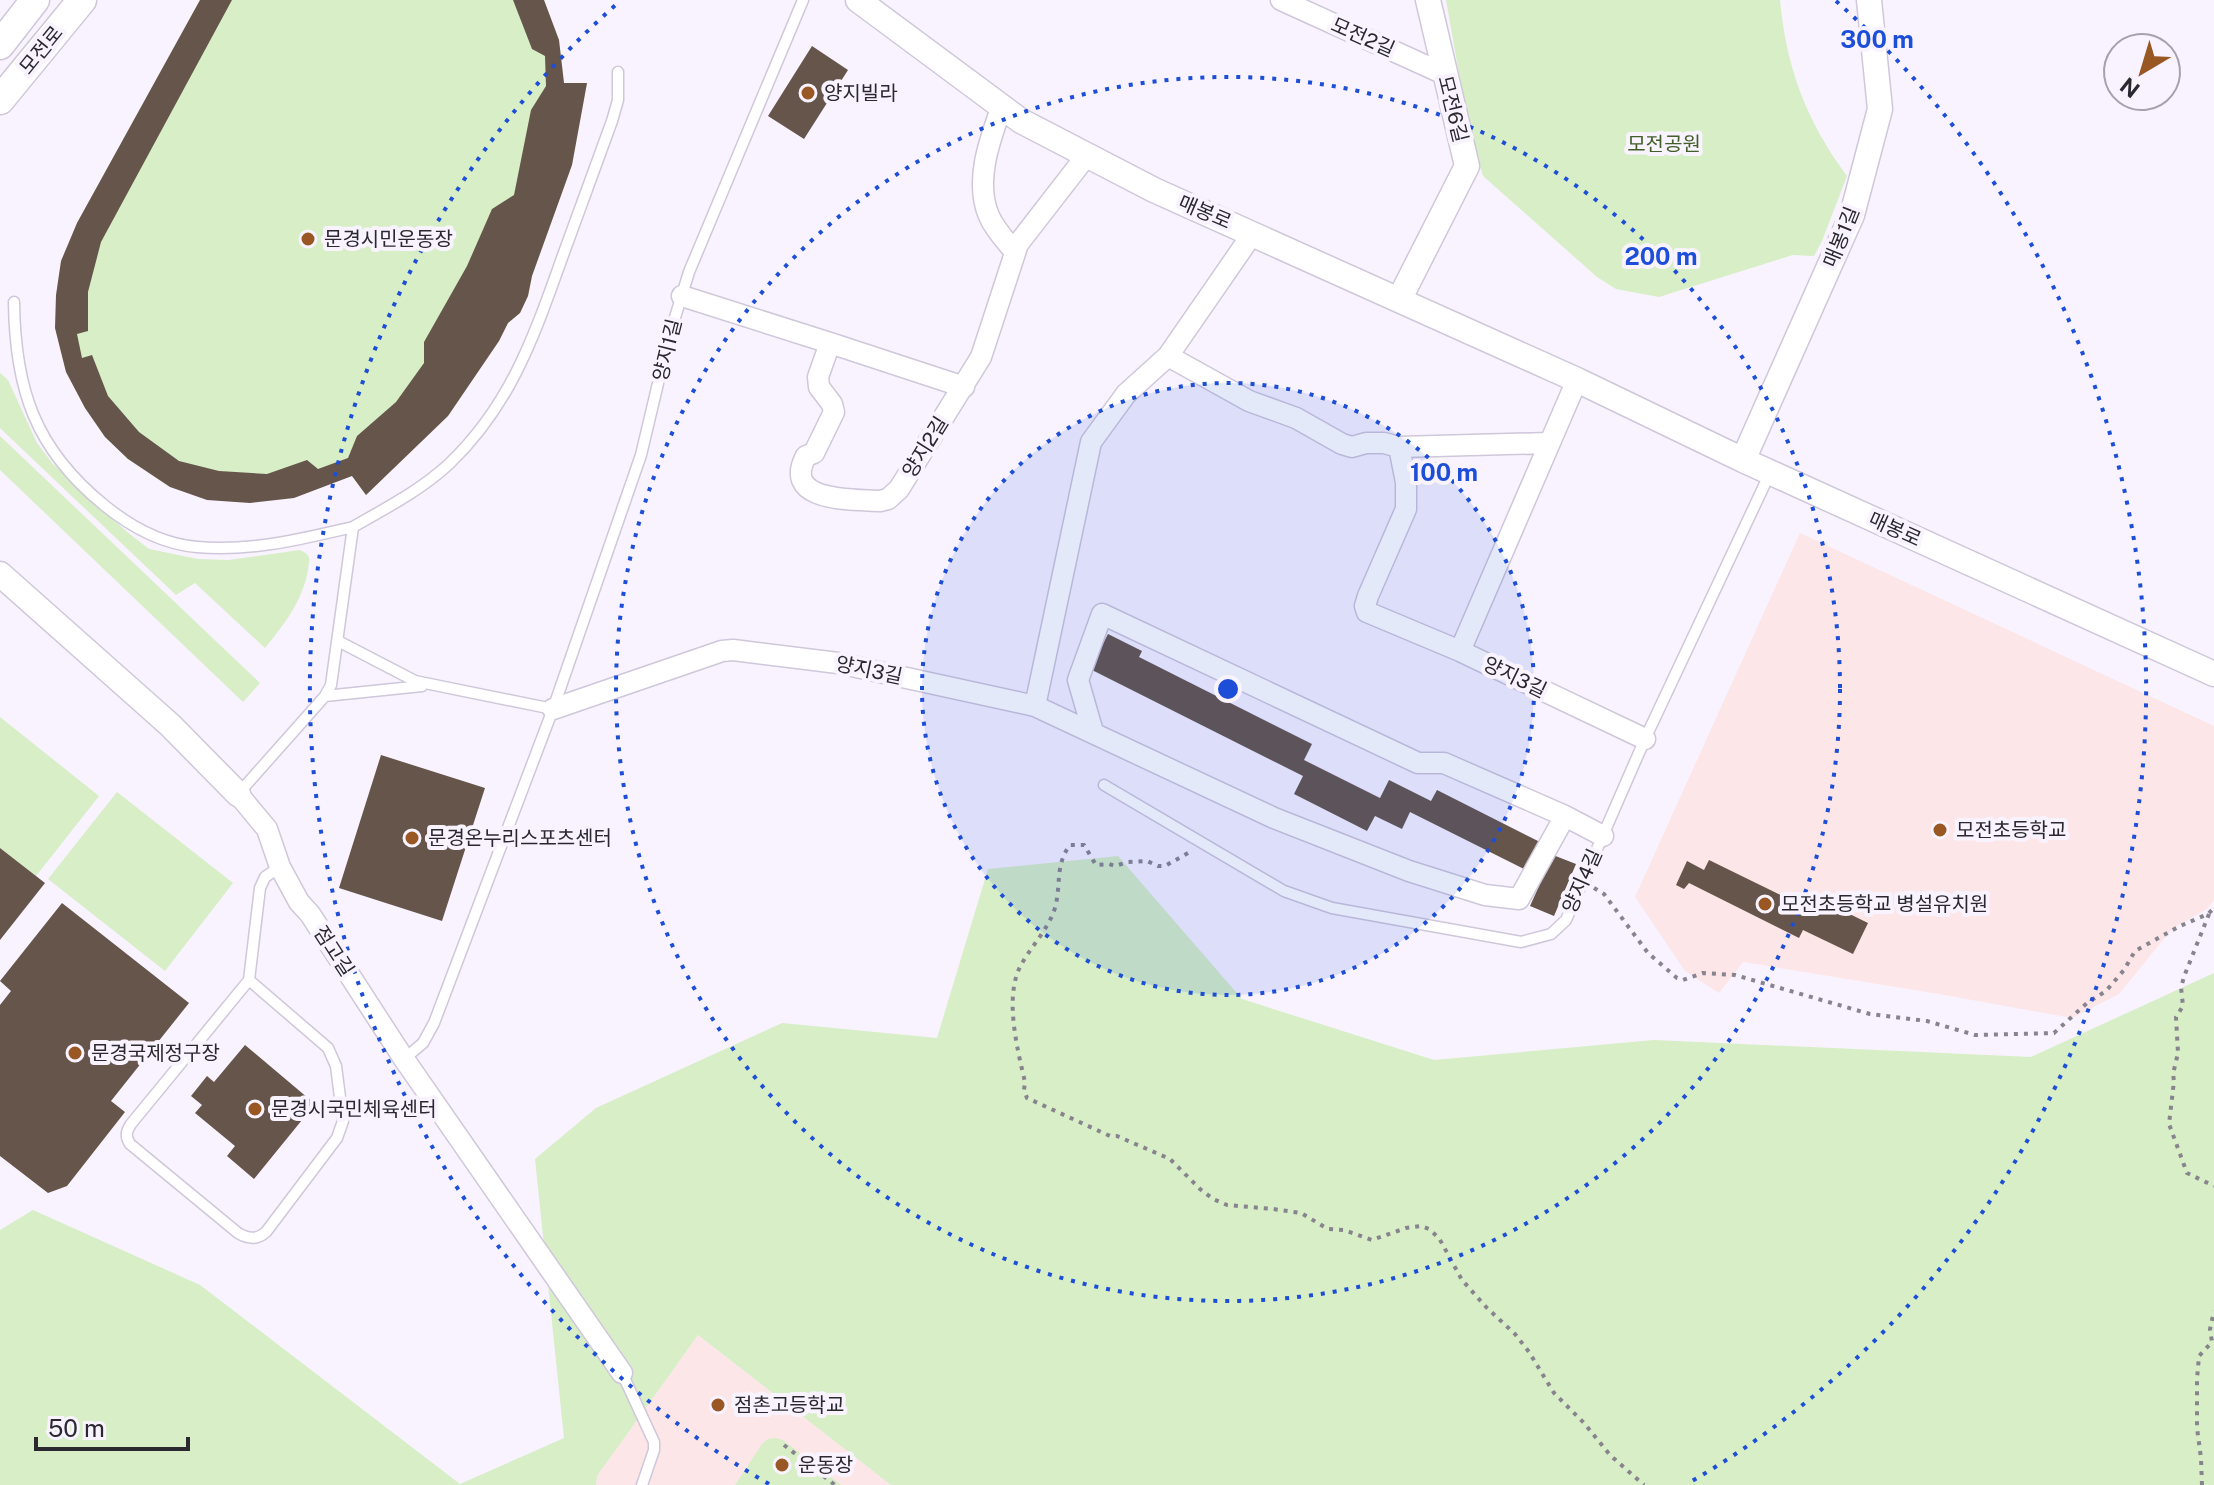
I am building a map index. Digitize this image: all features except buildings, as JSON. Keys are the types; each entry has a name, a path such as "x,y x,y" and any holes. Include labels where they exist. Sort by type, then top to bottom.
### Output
{"main road":[{"name":"모전로","path":"0,45 35,0"},
{"name":"모전로","path":"0,100 82,0"}],"street":[{"name":"모전2길","path":"1281,0 1444,74"},
{"name":"모전6길","path":"1399,300 1467,166 1428,0"},
{"name":"매봉1길","path":"1743,460 1852,215 1880,109 1869,0"},
{"name":"매봉로","path":"873,4 1021,121 1154,190 1577,380 1770,473 2214,674"},
{"path":"1002,106 988,146 984,188 989,217 1015,252"},
{"name":"양지2길","path":"830,343 818,377 819,387 832,404 834,412 814,453 806,456 801,473 812,492 821,496 888,499 899,489 981,357 1018,244 1087,155"},
{"path":"1035,706 1091,442 1126,394 1168,356 1253,233"},
{"path":"682,296 964,387"},
{"path":"1168,356 1249,401 1296,418 1352,447 1366,443 1399,447 1549,443"},
{"path":"1460,651 1577,380"},
{"name":"양지3길","path":"1399,447 1406,482 1406,509 1365,606 1367,612 1460,651 1645,739"},
{"name":"점고길","path":"0,574 170,725 238,794 267,829 280,867 299,902 622,1373"},
{"path":"1093,732 1078,680 1102,614 1418,763 1444,763 1603,836"},
{"name":"양지3길","path":"553,709 722,651 838,663 1035,706 1274,818 1409,871 1485,895 1519,899 1565,816"}],"lane":[{"name":"양지1길","path":"404,1059 423,1043 434,1023 553,709 641,455 689,272 803,0"},
{"path":"14,302 20,378 30,409 67,471 123,520 157,538 193,547 236,549 284,543 353,527 427,482 449,464 497,409 509,390 541,316 612,121 618,100 618,72"},
{"path":"0,337 15,339"},
{"name":"양지4길","path":"1104,785 1284,891 1332,908 1521,942 1551,934 1566,920 1645,739 1770,473"},
{"path":"238,794 325,696 331,685 353,527"},
{"path":"338,641 415,681 553,709"},
{"path":"325,696 433,685"},
{"path":"249,980 328,1048 336,1066 343,1121 337,1138 266,1232 260,1237 251,1238 238,1233 130,1144 126,1131 249,980 260,888 265,877 280,867"},
{"path":"622,1373 654,1442 642,1485"}],"path":[{"path":"1210,847 1184,854 1165,866 1147,861 1115,866 1096,865 1084,845 1070,845 1061,857 1053,915 1020,967 1015,981 1014,1032 1027,1098 1170,1159 1200,1189 1227,1205 1301,1213 1328,1229 1344,1230 1372,1240 1406,1228 1421,1226 1429,1229 1439,1238 1462,1280 1529,1352 1554,1393 1610,1455 1644,1485"},
{"path":"1577,894 1594,888 1604,894 1648,953 1677,978 1683,980 1703,973 1735,975 1870,1014 1927,1021 1975,1035 2054,1033 2087,1003 2106,991 2135,951 2212,910"},
{"path":"2212,910 2181,987 2183,1006 2176,1017 2178,1053 2169,1124 2187,1173 2214,1186"},
{"path":"2202,1485 2197,1379 2199,1356 2212,1342 2210,1329 2214,1311"},
{"path":"784,1445 835,1485"}],"shaded area":[{"name":"모전초등학교","path":"1800,533 2214,726 2214,900 2207,909 2172,929 2119,994 2072,1018 1743,962 1719,993 1685,971 1635,897"},
{"name":"점촌고등학교","path":"698,1335 891,1485 596,1485 597,1476"}],"green space":[{"name":"문경시민운동장","path":"200,0 544,0 559,40 564,83 587,83 572,165 520,313 508,323 448,416 366,495 352,476 335,482 170,487 128,459 105,437 66,372 55,328 77,223"},
{"name":"모전공원","path":"1446,0 1780,0 1787,49 1801,93 1820,135 1847,176 1814,256 1793,255 1659,297 1616,289 1597,277 1483,176 1470,136"},
{"path":"0,373 8,380 37,443 53,464 149,549 198,559 229,560 300,550 308,555 308,570 297,602 265,648 195,583 176,595 0,428"},
{"path":"0,436 260,683 243,702 0,470"},
{"path":"0,717 99,796 36,876 0,848"},
{"path":"117,792 233,883 165,971 48,879"},
{"path":"1118,856 1242,999 1434,1060 1654,1040 2031,1057 2214,973 2214,1485 891,1485 698,1335 597,1476 596,1485 0,1485 0,1230 33,1210 200,1285 460,1484 564,1438 535,1159 596,1108 782,1023 937,1038 988,869"},
{"name":"운동장","path":"776,1438 783,1440 841,1485 735,1485 762,1444"}],"place":[{"name":"양지빌라","path":"808,93"},
{"name":"문경시민운동장","path":"308,239"},
{"name":"모전초등학교","path":"1940,830"},
{"name":"문경온누리스포츠센터","path":"412,838"},
{"name":"모전초등학교 병설유치원","path":"1765,904"},
{"name":"문경국제정구장","path":"75,1053"},
{"name":"문경시국민체육센터","path":"255,1109"},
{"name":"점촌고등학교","path":"718,1405"},
{"name":"운동장","path":"782,1465"}]}
